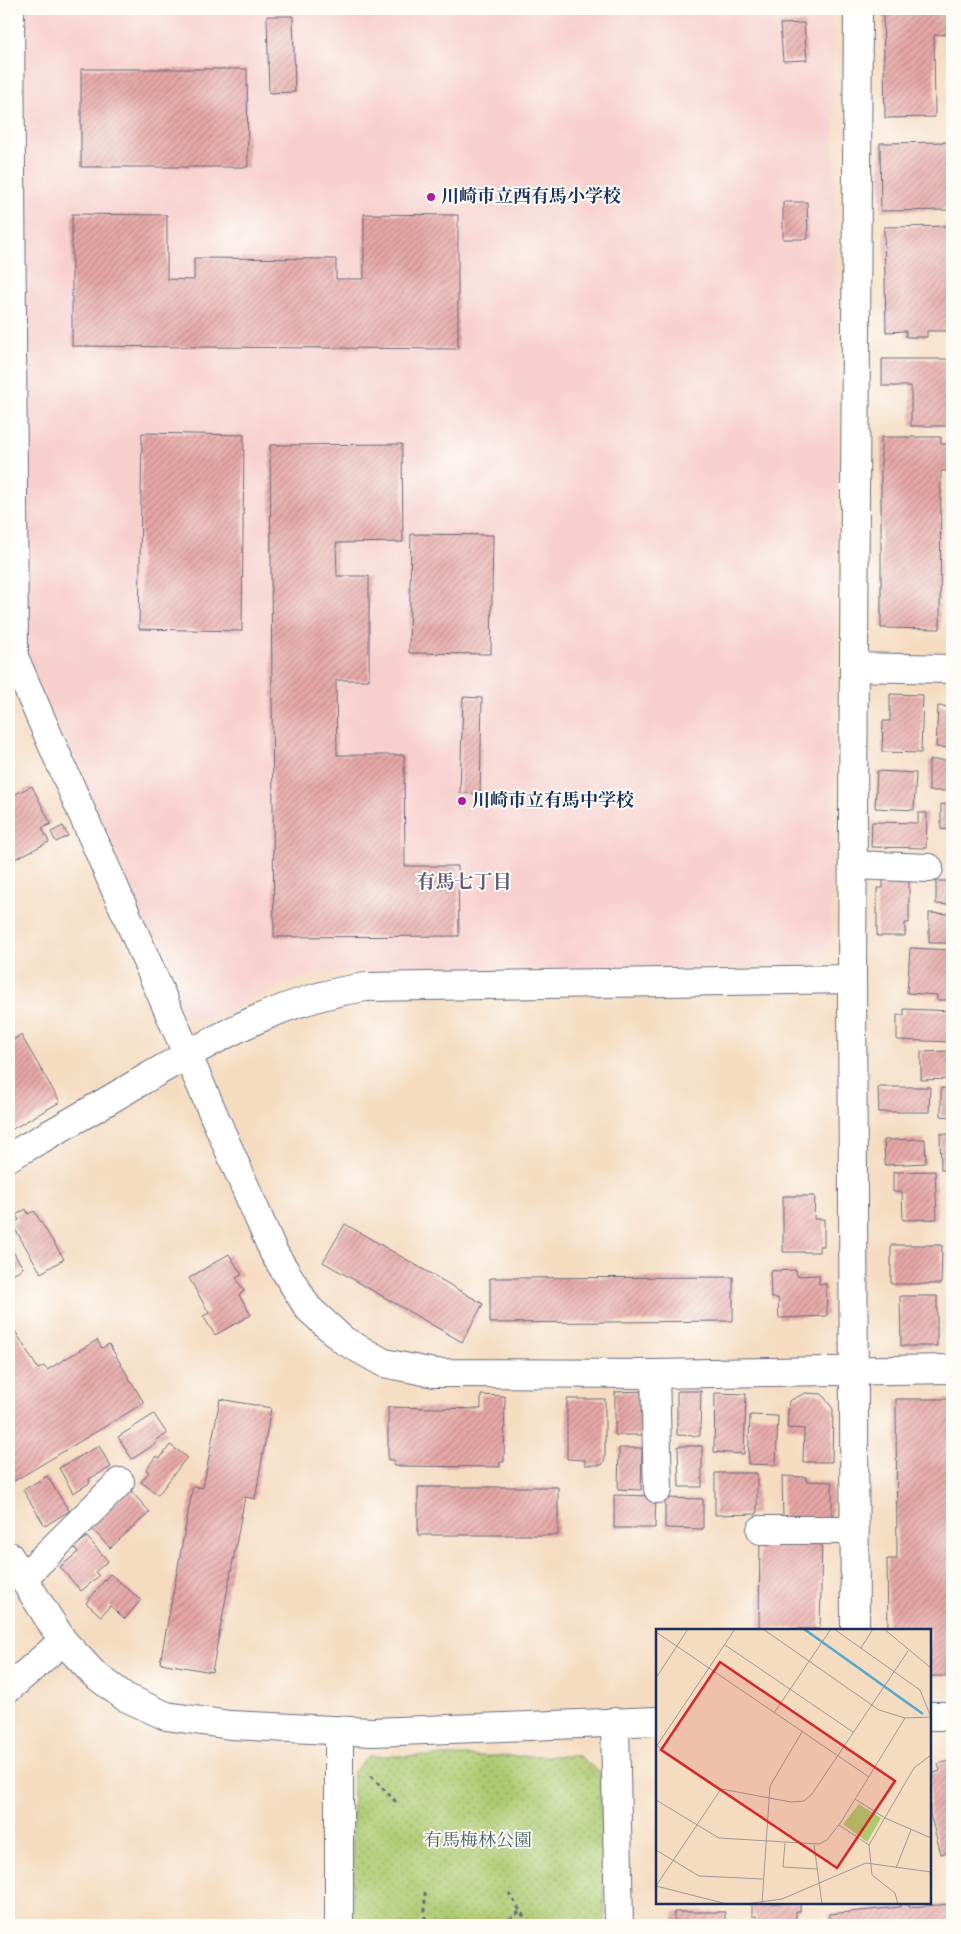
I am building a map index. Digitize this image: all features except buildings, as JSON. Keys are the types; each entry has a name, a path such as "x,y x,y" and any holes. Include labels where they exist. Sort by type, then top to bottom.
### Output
{"street":[{"path":"10,9 11,657 188,1054 274,1253 308,1308 343,1340 384,1363 434,1372 655,1374 952,1369"},
{"path":"854,1629 855,1372 852,979 858,9"},
{"path":"854,667 952,669"},
{"path":"853,865 929,868"},
{"path":"9,1157 188,1054 281,1008 336,991 366,988 852,979"},
{"path":"655,1374 658,1489"},
{"path":"22,1580 120,1482"},
{"path":"761,1530 855,1530"},
{"path":"9,1556 22,1580 63,1641 94,1674 125,1698 166,1716 230,1725 372,1732 656,1721"},
{"path":"9,1688 63,1641"},
{"path":"931,1716 952,1716"},
{"path":"616,1722 619,1925"},
{"path":"339,1730 339,1925"}],"path":[{"path":"366,1770 396,1802"},
{"path":"425,1892 425,1921"},
{"path":"509,1893 519,1912 529,1925"},
{"path":"506,1925 505,1923 519,1912"}],"shaded area":[{"path":"27,9 832,9 838,396 831,949 813,966 349,971 315,974 283,984 210,1021 186,1017 26,653"}],"green space":[{"name":"有馬梅林公園","path":"368,1756 579,1756 600,1773 605,1925 352,1925 353,1773"}],"place":[{"name":"川崎市立西有馬小学校","path":"431,197"},
{"name":"川崎市立有馬中学校","path":"462,801"}],"district":[{"name":"有馬七丁目","path":"464,882"}]}
